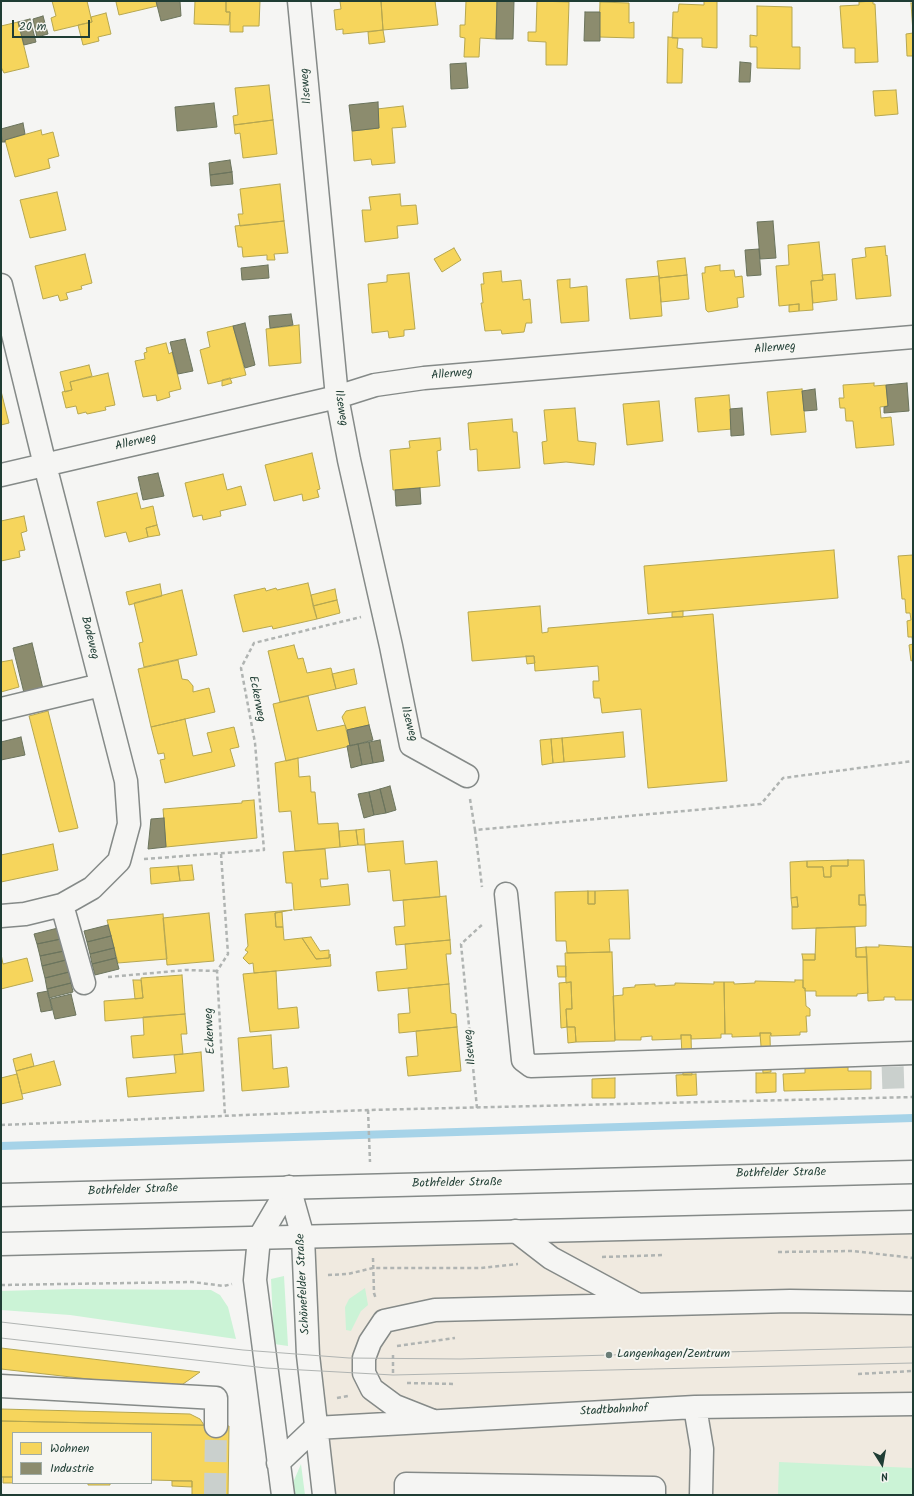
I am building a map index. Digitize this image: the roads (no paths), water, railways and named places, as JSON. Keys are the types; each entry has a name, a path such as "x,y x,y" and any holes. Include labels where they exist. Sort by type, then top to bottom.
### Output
{"street":[{"name":"Ilseweg","path":"299,1 337,397 349,460 411,745 467,776"},
{"name":"Bodeweg","path":"1,285 44,465 126,781 129,824 119,861 92,888 62,905 25,914 1,916"},
{"name":"Allerweg","path":"1,475 337,397 375,386 424,378 913,337"},
{"path":"1,709 101,685"},
{"path":"506,894 523,1060 531,1066 913,1053"},
{"path":"62,905 84,982"},
{"name":"Bothfelder Straße","path":"1,1195 913,1172"},
{"path":"283,1495 255,1280 259,1238 289,1187"},
{"name":"Schönefelder Straße","path":"289,1187 304,1237 304,1276 308,1355 315,1428 324,1495"},
{"path":"1,1244 913,1222"},
{"path":"516,1231 552,1258 638,1305"},
{"path":"433,1421 395,1406 372,1389 364,1374 364,1358 370,1342 384,1321 435,1310 790,1301 908,1300"},
{"path":"1,1386 216,1398 216,1426"},
{"name":"Stadtbahnhof","path":"315,1428 695,1407 913,1404"},
{"path":"695,1407 702,1449 701,1495"},
{"path":"278,1463 315,1428"},
{"path":"406,1495 406,1484 654,1488 654,1495"}],"waterway":[{"path":"1,1146 913,1118"}],"tunnel":[{"path":"882,1078 913,1077"},
{"path":"215,1495 216,1426"}],"tram line":[{"path":"1,1322 243,1350 349,1358 460,1359 913,1347"},
{"path":"1,1338 266,1368 393,1375 913,1363"}],"place":[{"name":"Langenhagen/Zentrum","path":"609,1355"}]}
